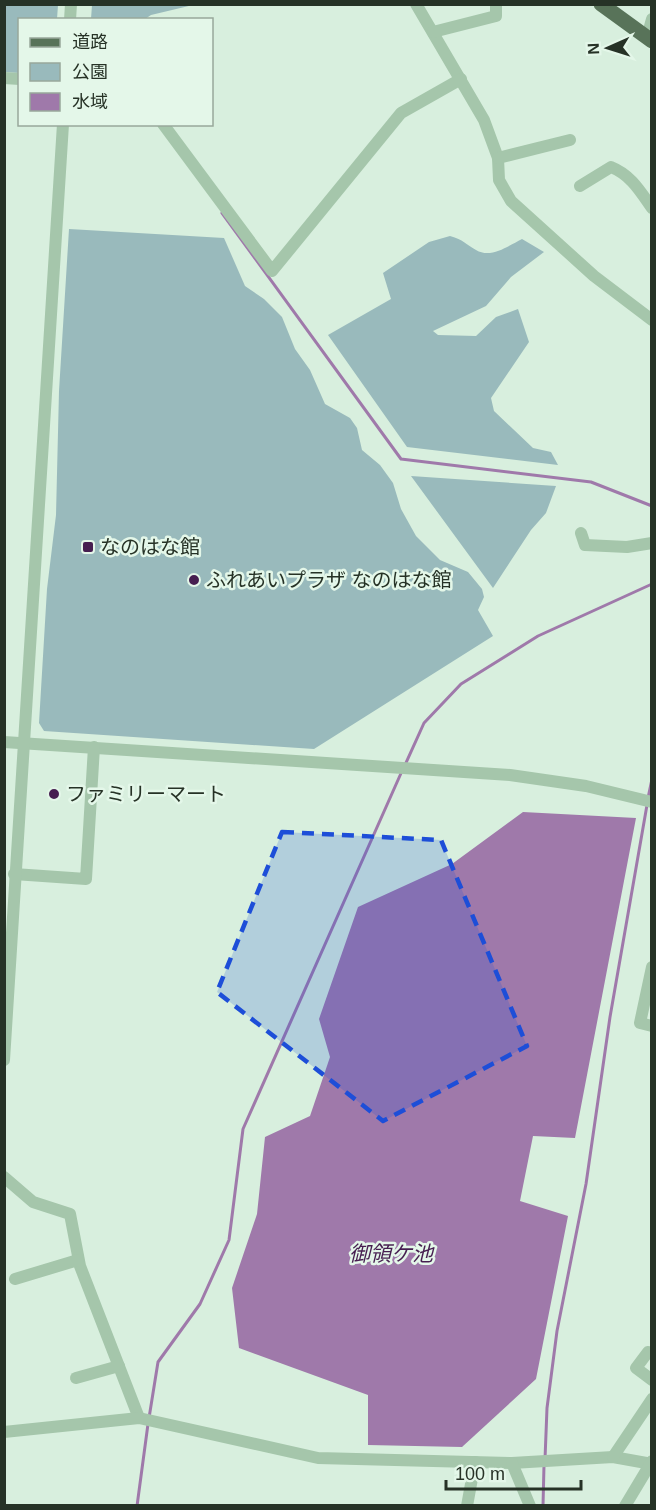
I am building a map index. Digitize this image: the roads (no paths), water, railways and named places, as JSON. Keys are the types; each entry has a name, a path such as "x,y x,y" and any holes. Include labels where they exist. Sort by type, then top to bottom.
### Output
{"main road":[{"path":"601,4 649,39"}],"street":[{"path":"416,4 484,120 498,158 499,180 512,201 594,276 651,320"},
{"path":"433,32 496,16 496,4"},
{"path":"649,39 651,19"},
{"path":"164,126 272,271 401,113 461,79"},
{"path":"5,1058 9,893 14,874 24,743 63,126"},
{"path":"498,158 570,140"},
{"path":"580,186 611,167 623,172 633,181 651,208"},
{"path":"581,533 585,545 627,547 651,543"},
{"path":"4,742 538,778 651,802"},
{"path":"14,874 86,879 94,747"},
{"path":"651,967 640,1023 651,1026"},
{"path":"4,1177 33,1202 70,1214 78,1260 139,1418"},
{"path":"15,1279 78,1260"},
{"path":"648,1352 636,1368 651,1380"},
{"path":"76,1378 119,1366"},
{"path":"613,1457 651,1399"},
{"path":"4,1432 139,1418 318,1458 512,1462 613,1457 651,1463 626,1506"},
{"path":"467,1506 475,1462"},
{"path":"512,1462 530,1506"}],"water":[{"name":"御領ケ池","path":"523,812 636,818 575,1138 533,1136 520,1201 568,1216 536,1379 462,1447 368,1445 368,1395 239,1348 232,1288 257,1214 265,1137 310,1116 330,1057 319,1019 358,907 452,864"}],"waterway":[{"path":"222,213 401,459 591,482 652,506"},
{"path":"405,765 424,723 461,684 538,636 652,584"},
{"path":"149,1418 158,1362 200,1304 229,1240 243,1129 402,771"},
{"path":"648,798 652,779"},
{"path":"545,1459 547,1408 557,1331 586,1184 610,1017 647,805"},
{"path":"137,1506 148,1424"},
{"path":"543,1506 544,1465"}],"place":[{"name":"なのはな館","path":"88,547"},
{"name":"ふれあいプラザ なのはな館","path":"194,580"},
{"name":"ファミリーマート","path":"54,794"}]}
